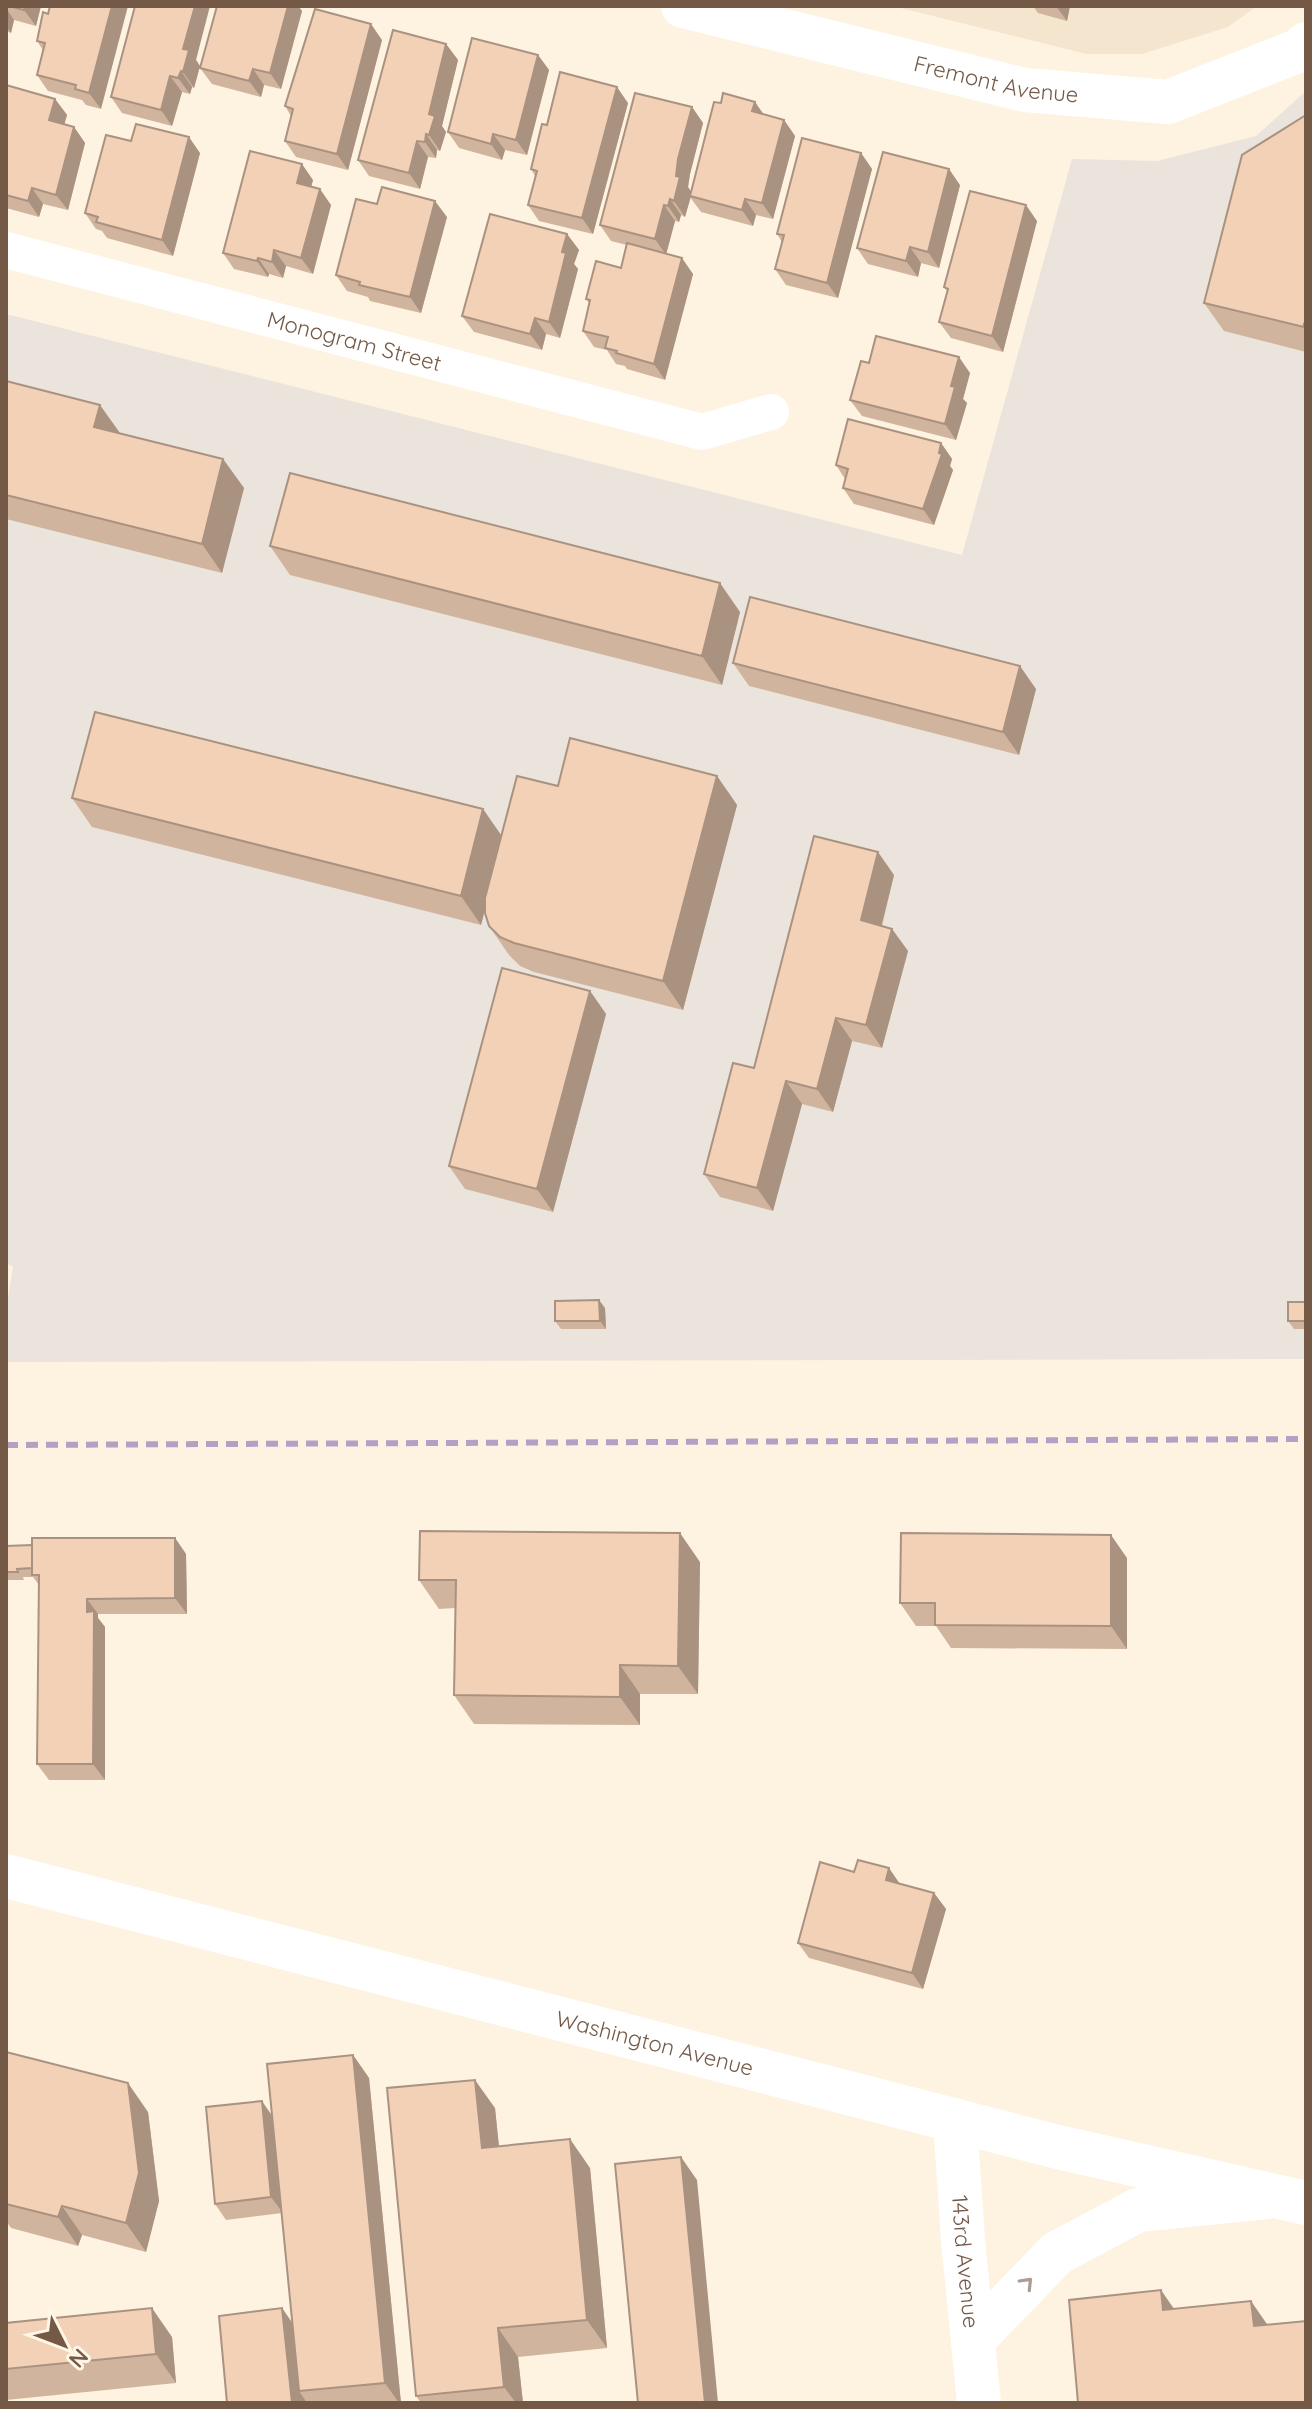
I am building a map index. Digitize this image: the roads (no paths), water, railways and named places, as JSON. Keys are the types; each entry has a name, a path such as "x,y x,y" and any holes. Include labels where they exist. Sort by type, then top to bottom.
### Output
{"main road":[{"name":"Fremont Avenue","path":"683,6 1025,90 1168,102 1300,50 1306,44"},
{"name":"Washington Avenue","path":"6,1876 1058,2147 1291,2200"},
{"name":"143rd Avenue","path":"955,2120 979,2403"},
{"path":"973,2340 1057,2253 1138,2210 1291,2200"}],"street":[{"name":"Monogram Street","path":"6,250 702,432 771,412"}],"railway":[{"path":"6,1445 1306,1439"}]}
